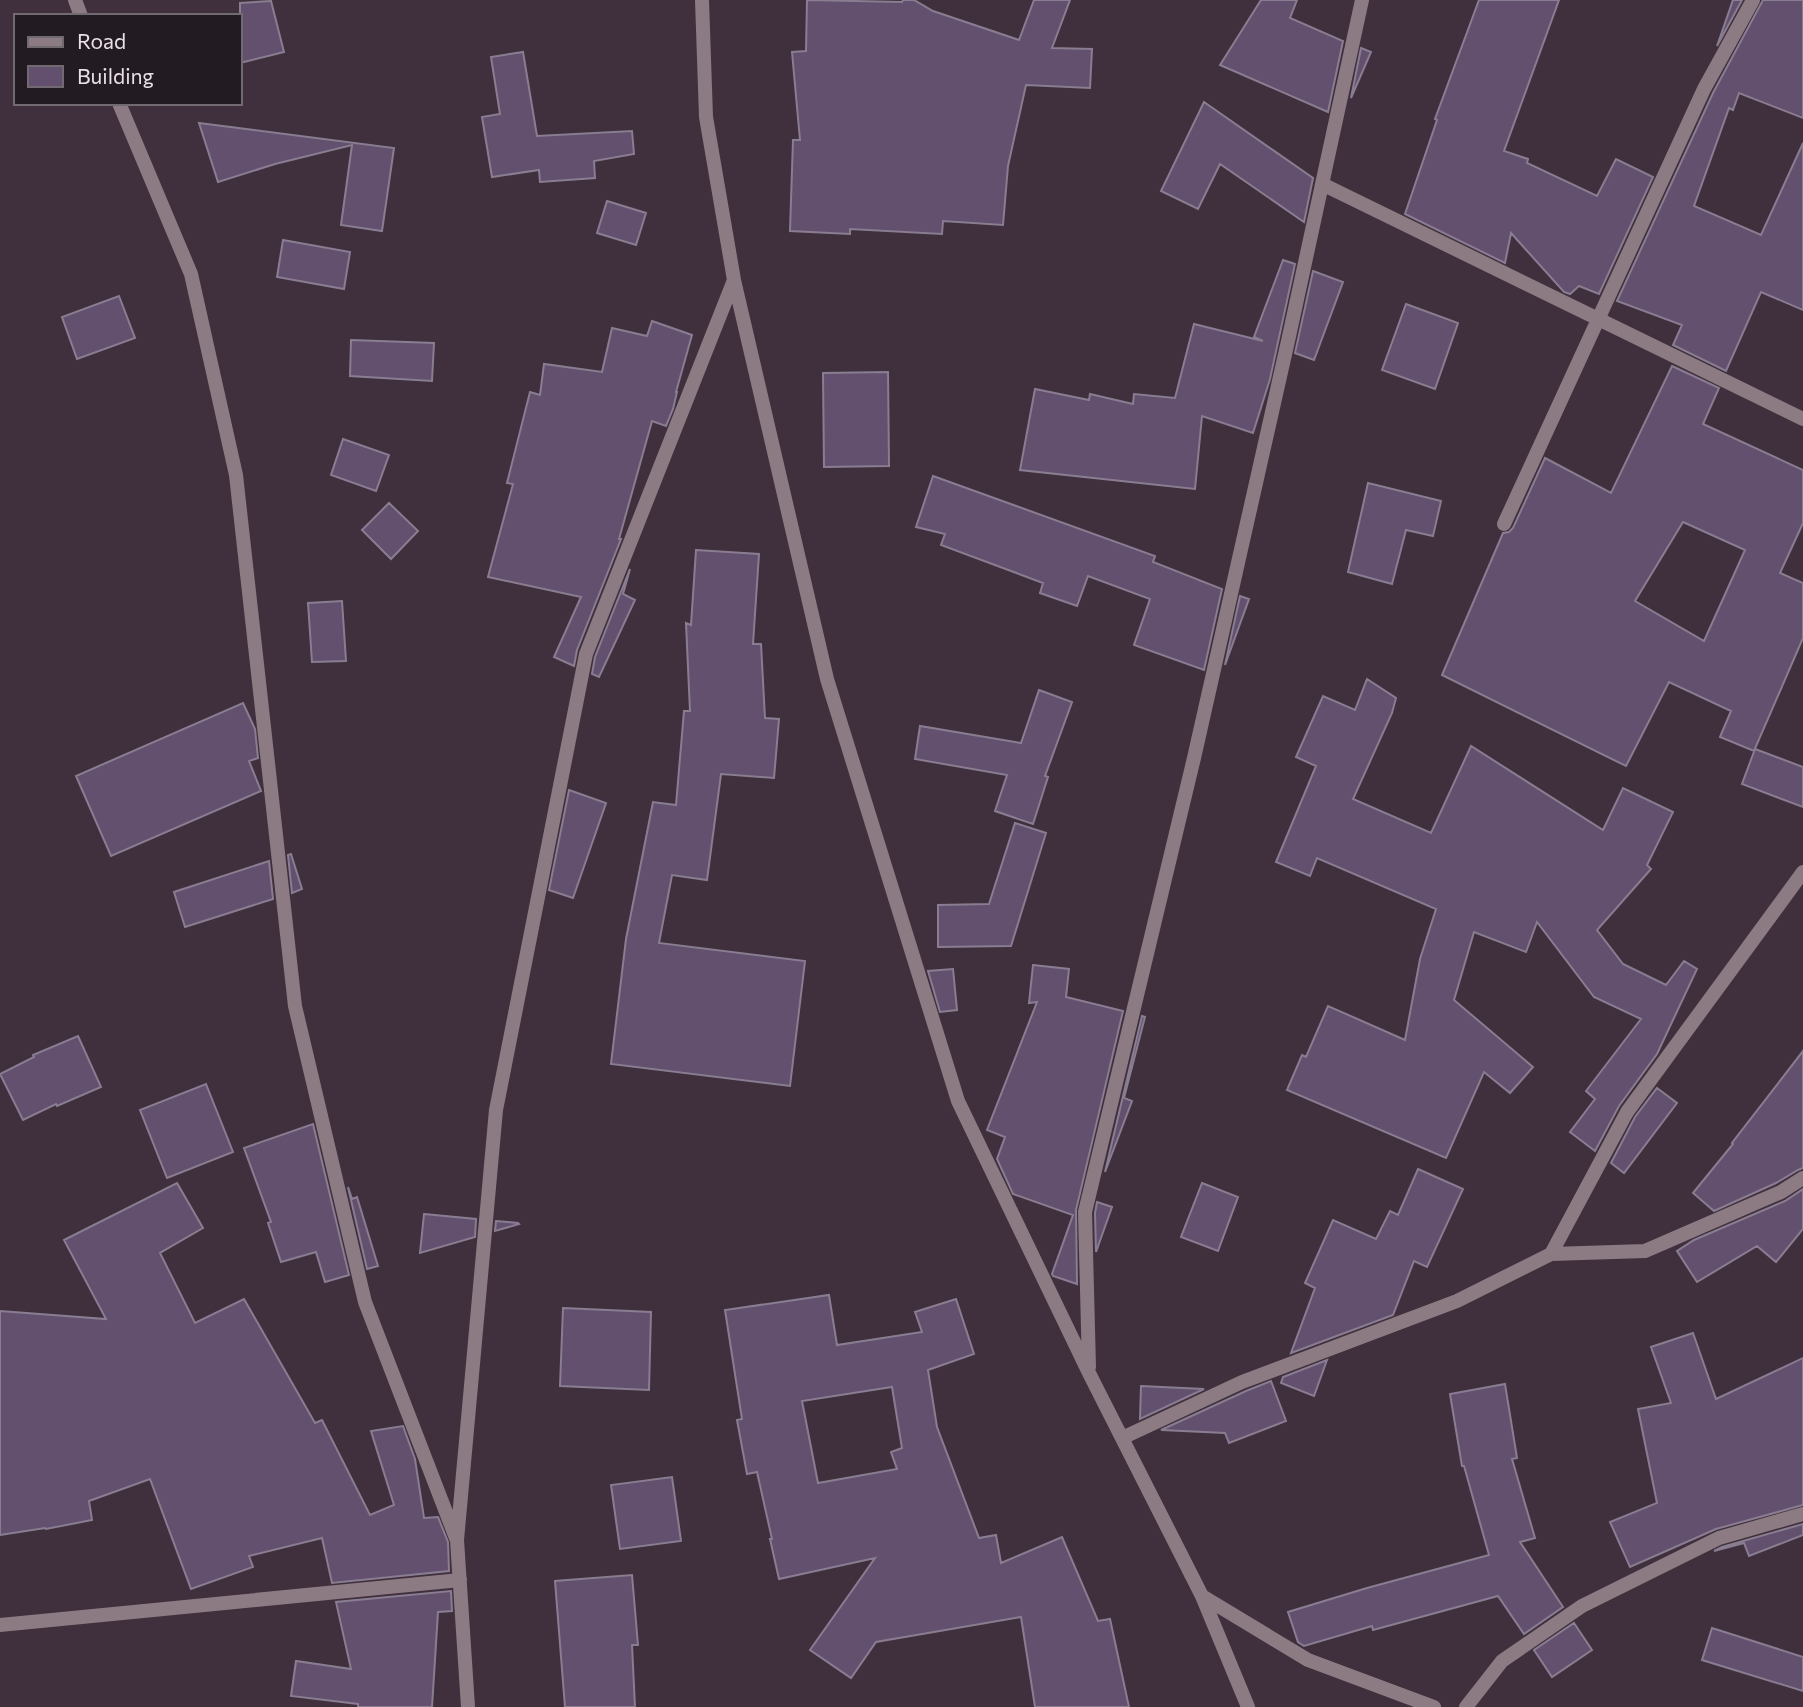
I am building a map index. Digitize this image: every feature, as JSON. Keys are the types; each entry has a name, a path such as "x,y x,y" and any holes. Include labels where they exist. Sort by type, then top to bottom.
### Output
{"street":[{"path":"702,0 706,117 734,280 827,679 958,1101 1089,1373 1202,1596 1248,1707"},
{"path":"1089,1373 1085,1212 1194,758 1362,0"},
{"path":"1504,524 1704,89 1753,0"},
{"path":"119,105 191,274 236,475 295,1006 301,1033 365,1302 457,1541"},
{"path":"1322,184 1803,419"},
{"path":"468,1707 457,1541 496,1110 586,654 734,280"},
{"path":"1551,1254 1626,1112 1803,872"},
{"path":"1122,1438 1242,1382 1457,1301 1551,1254 1645,1251 1781,1192 1803,1178"},
{"path":"1466,1707 1502,1661 1582,1606 1718,1538 1803,1514"},
{"path":"0,1625 460,1580"},
{"path":"1202,1596 1308,1660 1434,1707"}],"building":[{"path":"807,0 914,0 933,11 1019,40 1034,0 1070,0 1052,48 1092,49 1090,88 1026,85 1008,166 1003,225 943,221 942,234 850,229 850,234 790,231 793,140 800,140 792,52 806,51"},
{"path":"1261,0 1297,0 1290,18 1343,41 1328,112 1220,65"},
{"path":"1479,0 1559,0 1504,151 1528,159 1527,163 1597,196 1616,159 1653,177 1599,294 1579,286 1570,294 1564,292 1511,233 1505,263 1405,214 1437,120 1435,119"},
{"path":"1733,0 1742,0 1717,46"},
{"path":"1763,0 1803,0 1803,118 1739,93 1733,110 1729,108 1694,206 1761,235 1803,143 1803,310 1761,292 1726,371 1673,345 1682,325 1617,301 1713,93"},
{"path":"271,1 284,52 242,62 240,3"},
{"path":"1361,48 1371,52 1351,98"},
{"path":"523,52 537,136 632,131 634,154 594,161 595,178 540,182 539,170 492,177 482,117 500,114 491,57"},
{"path":"1204,102 1313,178 1304,222 1220,164 1198,209 1161,191"},
{"path":"199,123 394,148 382,231 341,225 352,145 275,164 218,182"},
{"path":"607,201 646,213 636,245 597,233"},
{"path":"283,240 350,252 344,289 277,277"},
{"path":"1283,260 1295,264 1270,379 1253,433 1202,416 1195,489 1020,470 1035,389 1089,400 1090,394 1133,404 1134,394 1175,398 1194,324 1263,341 1254,337"},
{"path":"1313,271 1343,282 1314,360 1295,353"},
{"path":"119,296 135,338 77,359 62,317"},
{"path":"1406,304 1458,323 1435,389 1382,370"},
{"path":"652,321 692,335 666,426 652,421 621,539 577,650 574,666 554,657 581,597 488,577 513,484 507,483 530,392 540,395 544,364 602,372 612,328 647,336"},
{"path":"351,340 434,343 432,381 350,376"},
{"path":"1672,366 1719,388 1703,424 1803,470 1803,523 1780,573 1803,583 1803,638 1754,751 1720,737 1731,711 1669,682 1626,766 1442,675 1503,533 1513,528 1545,458 1611,493","holes":["1683,522 1745,550 1704,641 1635,601"]},
{"path":"888,372 889,466 824,467 823,373"},
{"path":"343,439 389,455 376,491 331,475"},
{"path":"933,476 1155,556 1153,562 1222,589 1204,670 1134,645 1150,599 1088,576 1077,606 1040,593 1043,583 941,545 945,534 916,527"},
{"path":"1368,483 1441,501 1433,536 1406,530 1392,584 1348,572"},
{"path":"389,503 418,531 391,559 362,530"},
{"path":"696,550 759,554 753,644 761,644 765,718 779,719 774,778 721,774 707,880 672,875 659,943 805,961 790,1086 611,1064 626,939 653,802 676,805 684,711 690,711 686,623 691,625"},
{"path":"630,569 623,594 635,600 599,677 592,674 595,657"},
{"path":"1240,596 1249,599 1225,665"},
{"path":"342,601 346,661 312,662 308,603"},
{"path":"1367,679 1396,698 1392,713 1353,799 1431,833 1471,746 1603,830 1623,788 1673,812 1647,865 1651,869 1597,930 1623,964 1666,985 1684,961 1697,969 1657,1054 1619,1106 1595,1151 1570,1132 1595,1099 1586,1091 1641,1019 1594,997 1537,922 1526,952 1474,932 1454,1000 1533,1067 1510,1093 1484,1072 1446,1158 1287,1090 1302,1055 1306,1057 1328,1006 1405,1040 1420,959 1436,909 1317,858 1310,876 1276,862 1316,766 1296,757 1323,696 1355,710"},
{"path":"1039,690 1072,702 1045,776 1048,777 1033,824 995,811 1007,775 915,759 920,726 1021,743"},
{"path":"243,703 255,729 258,758 249,761 261,791 111,856 76,776"},
{"path":"1755,749 1803,767 1803,807 1742,784"},
{"path":"569,790 606,803 573,898 549,890"},
{"path":"1015,823 1046,833 1011,946 938,947 938,905 989,904"},
{"path":"291,854 302,889 292,893 288,855"},
{"path":"269,861 273,899 185,927 174,892"},
{"path":"1033,965 1069,969 1066,997 1123,1011 1076,1210 1077,1284 1052,1274 1073,1215 1013,1194 997,1159 1005,1137 987,1130 1037,1002 1029,1003"},
{"path":"953,969 957,1010 940,1012 928,971"},
{"path":"1142,1016 1145,1017 1124,1098 1132,1101 1105,1172"},
{"path":"78,1036 101,1087 23,1120 0,1074 34,1057 33,1055"},
{"path":"1803,1051 1803,1168 1714,1211 1693,1193"},
{"path":"206,1084 233,1152 167,1178 140,1110"},
{"path":"1657,1088 1677,1103 1624,1173 1611,1163 1635,1117"},
{"path":"313,1124 349,1275 325,1282 316,1252 281,1262 268,1223 271,1222 244,1148"},
{"path":"1418,1169 1463,1189 1427,1267 1414,1261 1393,1315 1291,1353 1315,1288 1305,1283 1333,1220 1376,1239 1390,1211 1398,1215"},
{"path":"177,1183 203,1228 160,1253 195,1323 244,1299 315,1423 322,1420 370,1515 394,1505 371,1431 403,1426 415,1459 424,1518 438,1517 448,1542 449,1571 332,1583 322,1538 249,1556 253,1567 191,1589 150,1479 89,1501 92,1520 0,1535 0,1311 106,1319 64,1240"},
{"path":"1202,1183 1238,1197 1218,1251 1181,1237"},
{"path":"348,1187 352,1199 357,1197 378,1266 367,1269"},
{"path":"1803,1189 1803,1229 1776,1262 1757,1246 1697,1282 1677,1251 1694,1240 1785,1201"},
{"path":"1097,1202 1112,1207 1096,1252 1095,1213"},
{"path":"424,1214 476,1219 475,1237 420,1253"},
{"path":"496,1221 518,1223 519,1224 495,1231"},
{"path":"829,1295 837,1345 922,1332 915,1312 956,1299 974,1354 928,1370 937,1427 979,1538 996,1535 1001,1563 1062,1537 1098,1621 1110,1619 1129,1707 1035,1707 1021,1617 876,1642 851,1678 810,1650 875,1558 779,1579 757,1472 747,1474 737,1420 742,1419 725,1310","holes":["892,1387 902,1448 891,1452 897,1469 818,1483 802,1401"]},
{"path":"563,1308 651,1312 649,1390 560,1386"},
{"path":"1693,1333 1716,1399 1803,1358 1803,1505 1716,1529 1630,1567 1610,1522 1657,1503 1638,1409 1671,1403 1651,1347"},
{"path":"1327,1360 1314,1396 1281,1383 1283,1377"},
{"path":"1271,1381 1286,1421 1229,1443 1225,1433 1161,1430 1246,1391"},
{"path":"1505,1384 1517,1458 1512,1459 1535,1538 1520,1542 1563,1607 1524,1634 1498,1596 1373,1630 1372,1626 1304,1646 1298,1642 1288,1612 1489,1555 1462,1466 1450,1394"},
{"path":"1141,1386 1204,1389 1140,1419"},
{"path":"672,1477 681,1541 620,1549 611,1485"},
{"path":"1803,1524 1803,1535 1749,1556 1744,1543 1714,1551 1722,1547"},
{"path":"632,1575 638,1645 632,1645 635,1707 565,1707 555,1581"},
{"path":"451,1591 452,1611 438,1612 432,1707 358,1707 358,1704 291,1696 296,1661 351,1669 336,1602"},
{"path":"1574,1623 1592,1650 1552,1677 1534,1650"},
{"path":"1712,1628 1803,1657 1803,1691 1702,1660"}]}
